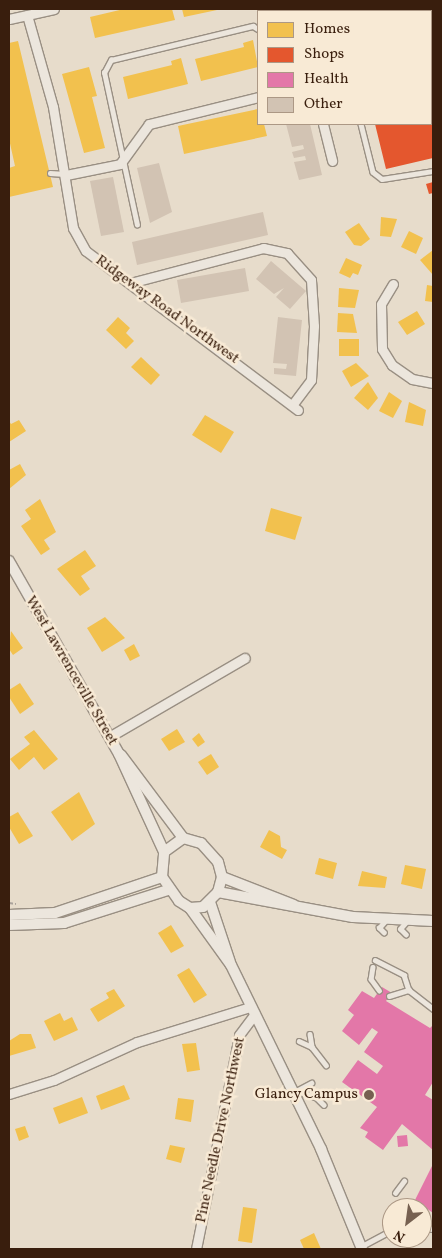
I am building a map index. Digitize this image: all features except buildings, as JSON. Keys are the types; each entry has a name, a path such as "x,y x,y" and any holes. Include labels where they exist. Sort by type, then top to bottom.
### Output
{"street":[{"path":"9,20 26,12 54,9"},
{"name":"Ridgeway Road Northwest","path":"26,12 66,174 73,228 86,251 295,407 311,380 314,326 311,280 287,253 263,248 130,283"},
{"path":"66,174 125,160 149,124 257,97"},
{"path":"323,125 332,161"},
{"path":"393,284 380,304 382,349 392,365 412,379 433,383"},
{"name":"West Lawrenceville Street","path":"9,561 119,754 164,852"},
{"path":"109,737 245,658"},
{"name":"West Lawrenceville Street","path":"119,754 183,838"},
{"path":"190,908 210,902 218,892 222,877 209,850 183,838 164,852 162,877 168,890 190,908 231,965"},
{"path":"9,915 55,913 162,877"},
{"path":"222,877 309,911"},
{"path":"9,925 64,923 168,890"},
{"path":"218,892 309,911 386,920 433,921"},
{"path":"210,902 231,965 252,1011 295,1090 362,1248"},
{"path":"9,1094 54,1080 137,1042 252,1011"},
{"name":"Pine Needle Drive Northwest","path":"196,1249 239,1035 252,1011"}],"lane":[{"path":"137,225 125,160 104,73 111,60 253,26 257,28"},
{"path":"360,125 373,172 382,179 433,171"},
{"path":"50,173 66,174"},
{"path":"384,933 380,928 386,920"},
{"path":"406,935 400,929 407,921"},
{"path":"375,960 404,975 409,990 433,1009"},
{"path":"373,967 371,980 379,990"},
{"path":"389,996 409,990"},
{"path":"310,1034 312,1047"},
{"path":"299,1041 312,1047 326,1065"},
{"path":"295,1090 311,1082"},
{"path":"295,1090 324,1105"},
{"path":"396,1193 404,1181"},
{"path":"362,1248 382,1236"}],"place":[{"name":"Glancy Campus","path":"369,1095"}]}
